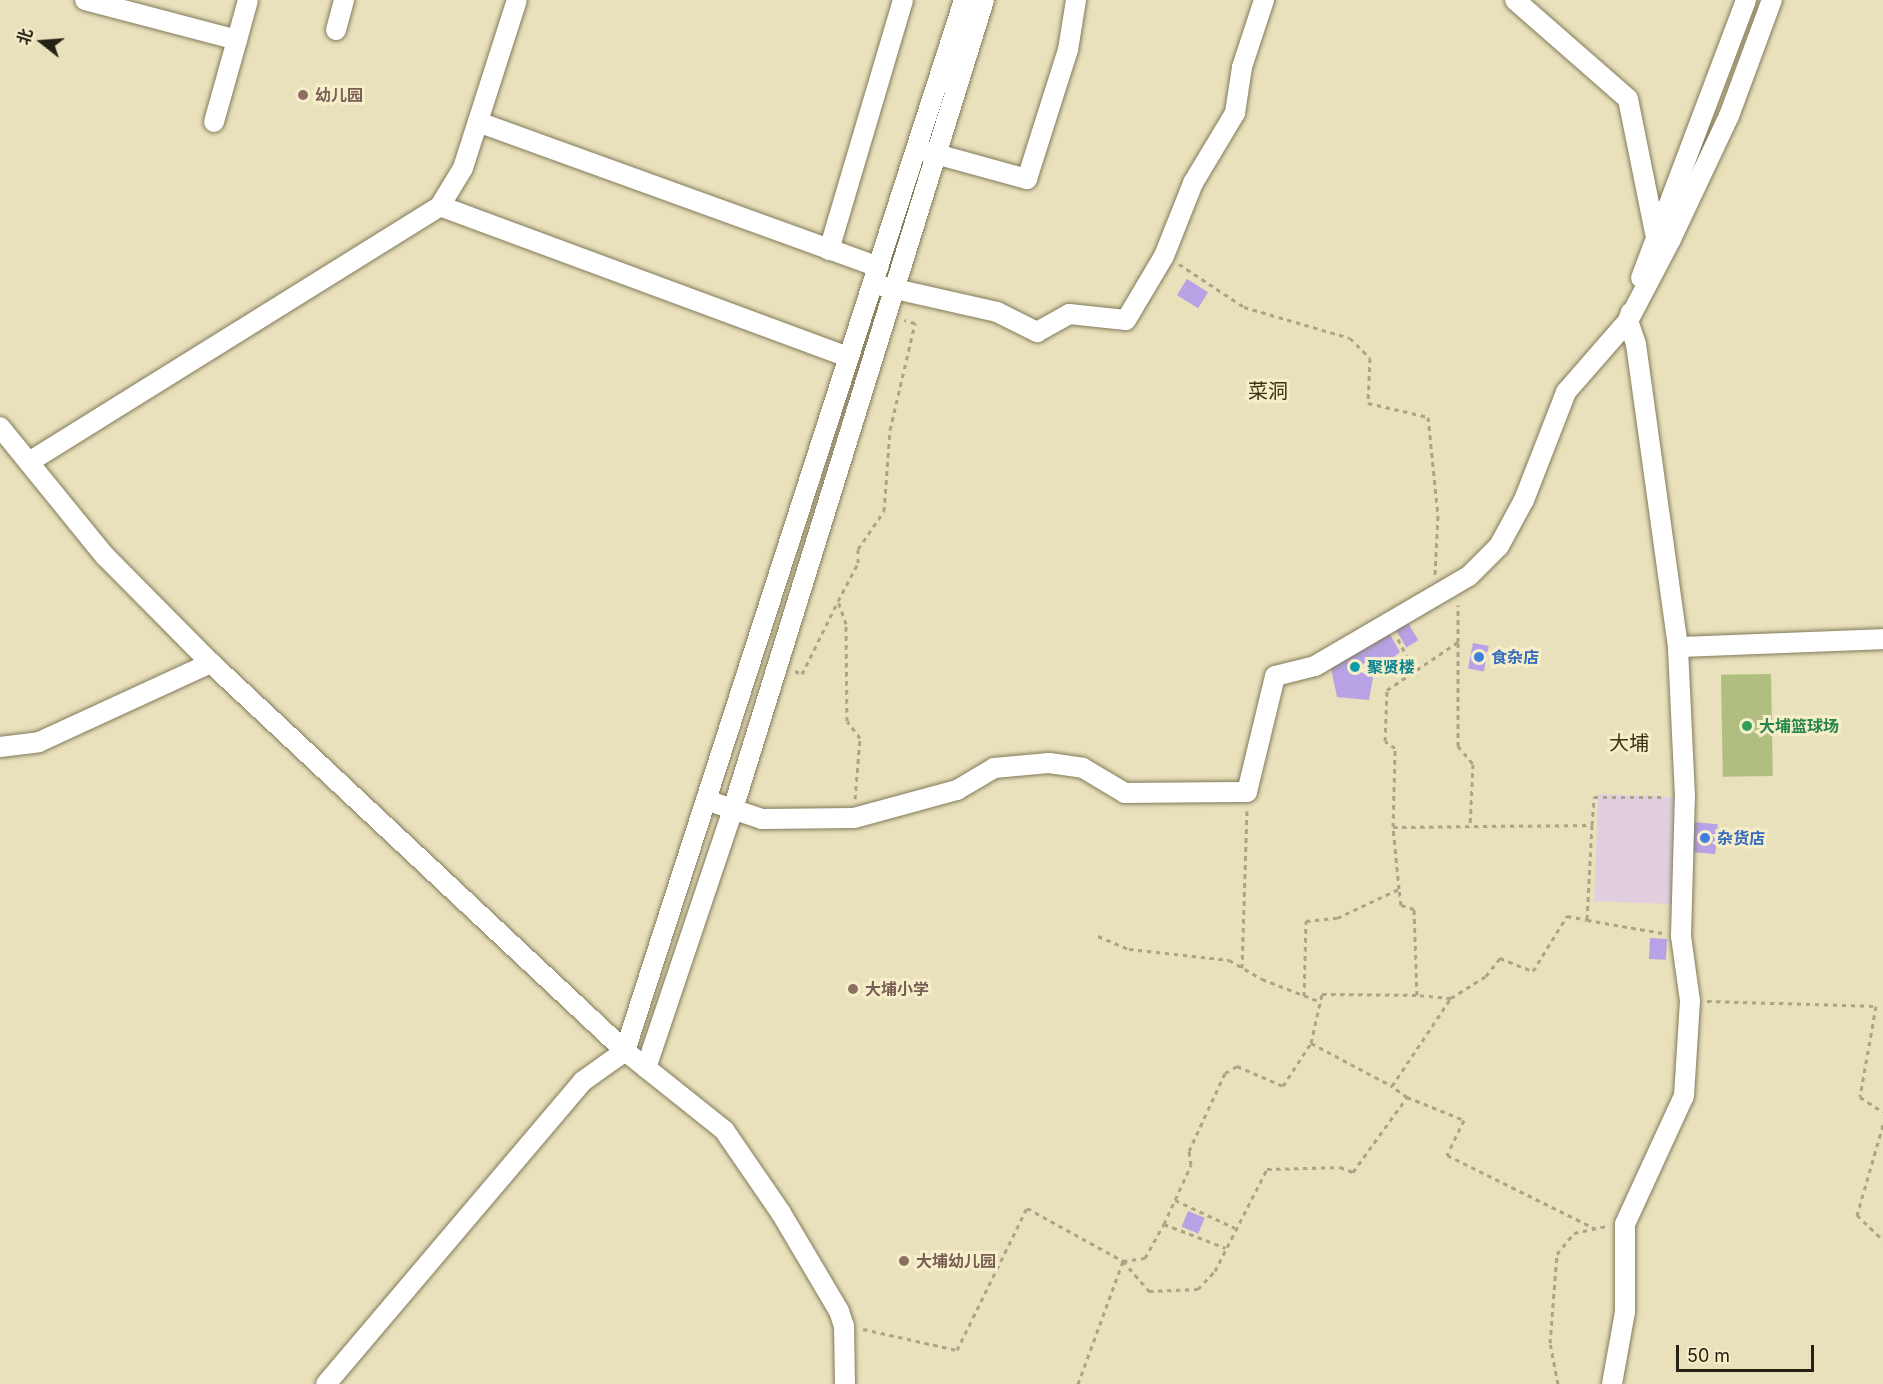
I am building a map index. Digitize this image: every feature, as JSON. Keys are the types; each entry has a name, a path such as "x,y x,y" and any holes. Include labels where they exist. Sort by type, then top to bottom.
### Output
{"street":[{"path":"85,0 237,40"},
{"path":"214,122 248,0"},
{"path":"336,30 344,0"},
{"path":"30,462 440,206 463,168 517,0"},
{"path":"829,250 903,0"},
{"path":"646,1068 733,809 893,288 964,0"},
{"path":"326,1384 583,1081 625,1051 876,275 984,0"},
{"path":"926,152 1027,179 1068,50 1076,0"},
{"path":"478,122 829,250 876,275 893,288 998,312 1037,332 1069,315 1126,321 1164,256 1193,183 1235,113 1242,67 1264,0"},
{"path":"1515,0 1628,99 1663,236"},
{"path":"706,800 762,819 854,818 957,790 994,768 1049,763 1083,768 1125,793 1247,792 1275,676 1315,666 1480,568 1499,546 1531,483 1566,392 1628,321 1663,236 1746,0"},
{"path":"1663,236 1729,116 1772,0"},
{"path":"440,206 849,357"},
{"path":"1612,1384 1625,1312 1625,1224 1684,1096 1690,1001 1681,936 1684,797 1678,647 1636,344 1628,321"},
{"path":"0,427 105,556 211,663 625,1051 724,1130 787,1222 844,1326 845,1384"},
{"path":"1678,647 1883,639"},
{"path":"0,747 39,742 211,663"}],"path":[{"path":"1164,256 1244,307 1350,338 1370,358 1368,402 1428,417 1438,516 1435,594"},
{"path":"776,665 802,674 858,562 858,549 884,511 890,429 915,323 885,314"},
{"path":"1459,581 1458,746 1473,764 1470,827"},
{"path":"838,601 846,624 847,721 860,738 854,818"},
{"path":"1388,621 1416,675"},
{"path":"1417,995 1414,909 1401,905 1399,889 1393,827 1395,748 1385,741 1387,690 1416,675 1458,642"},
{"path":"1242,968 1247,792"},
{"path":"1587,920 1594,797 1684,797"},
{"path":"1393,827 1592,825"},
{"path":"1304,996 1306,921 1337,918 1399,889"},
{"path":"1392,1086 1452,998 1486,976 1500,958 1533,971 1567,916 1681,936"},
{"path":"1098,936 1129,949 1229,960 1242,968 1321,1002"},
{"path":"1123,1262 1144,1258 1164,1224 1191,1165 1190,1151 1225,1073 1237,1066 1283,1086 1311,1043 1322,994 1417,995 1452,998"},
{"path":"1690,1001 1876,1006 1860,1096 1883,1113"},
{"path":"1311,1043 1392,1086 1407,1097 1464,1120 1447,1155 1594,1228"},
{"path":"844,1326 957,1350 1027,1208 1123,1262 1149,1291 1198,1289 1215,1271 1235,1228 1268,1169 1340,1167 1353,1172 1407,1097"},
{"path":"1883,1125 1857,1215 1883,1240"},
{"path":"1175,1200 1235,1228"},
{"path":"1164,1224 1226,1248"},
{"path":"1558,1384 1550,1343 1554,1266 1563,1242 1594,1228 1625,1224"},
{"path":"1078,1384 1123,1262"}],"shaded area":[{"path":"1598,794 1676,797 1672,904 1594,901"}],"green space":[{"name":"大埔篮球场","path":"1771,674 1773,776 1723,777 1721,675"}],"building":[{"path":"1187,279 1208,292 1198,308 1177,295"},
{"path":"1405,618 1418,640 1406,647 1393,625"},
{"name":"聚贤楼","path":"1385,626 1400,652 1374,672 1369,700 1337,697 1330,663"},
{"name":"食杂店","path":"1473,643 1489,646 1484,672 1468,669"},
{"name":"杂货店","path":"1693,822 1718,824 1715,854 1690,852"},
{"path":"1650,938 1667,939 1666,960 1649,959"},
{"path":"1188,1211 1205,1218 1198,1234 1182,1227"}],"place":[{"name":"幼儿园","path":"303,95"},
{"name":"食杂店","path":"1479,657"},
{"name":"聚贤楼","path":"1355,667"},
{"name":"大埔篮球场","path":"1747,726"},
{"name":"杂货店","path":"1705,838"},
{"name":"大埔小学","path":"853,989"},
{"name":"大埔幼儿园","path":"904,1261"}],"district":[{"name":"菜洞","path":"1268,391"},
{"name":"大埔","path":"1629,743"}]}
